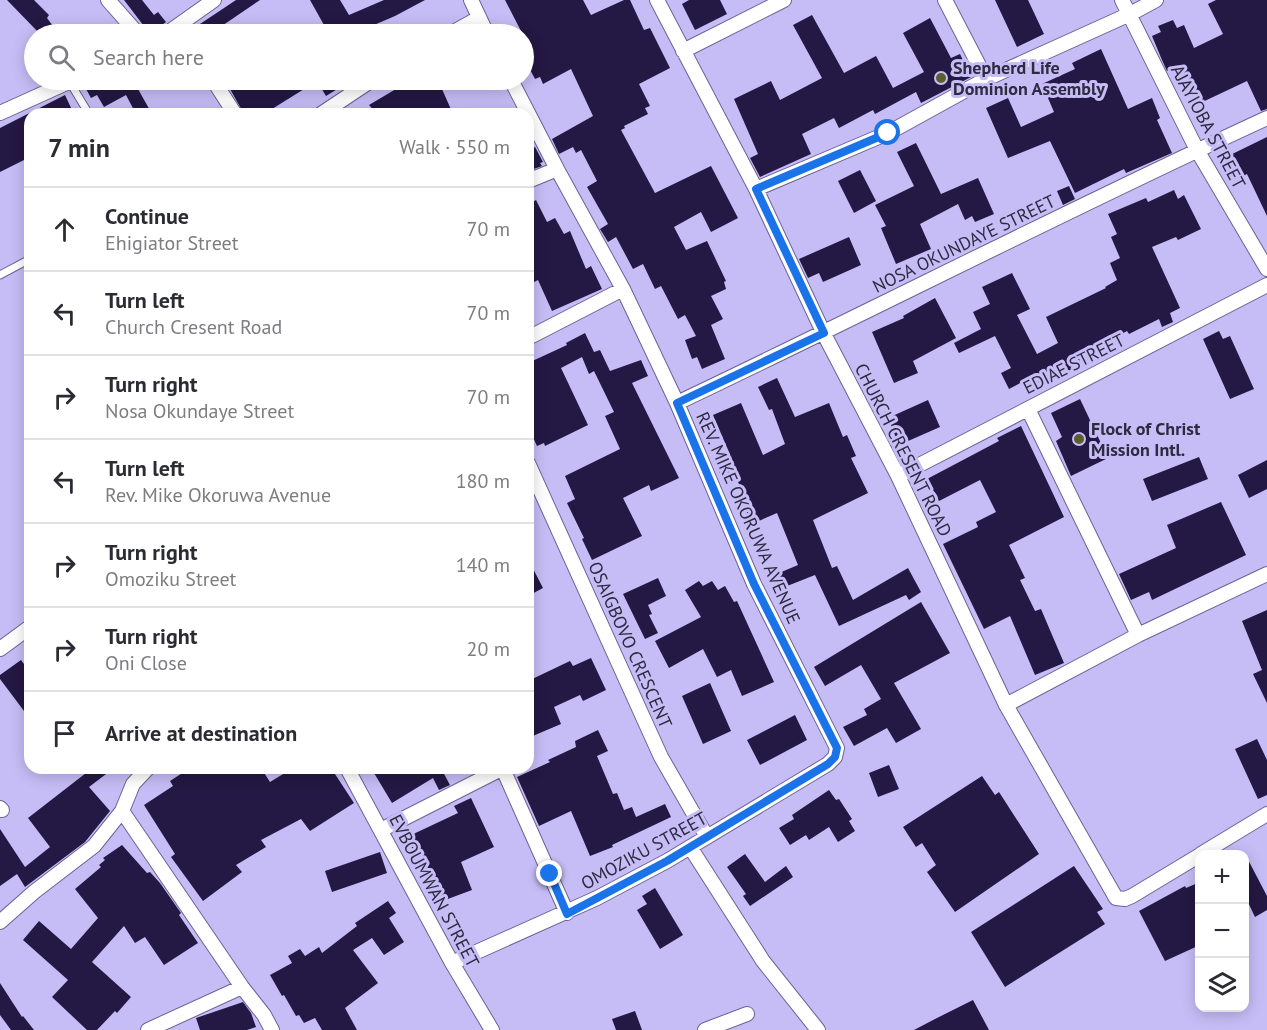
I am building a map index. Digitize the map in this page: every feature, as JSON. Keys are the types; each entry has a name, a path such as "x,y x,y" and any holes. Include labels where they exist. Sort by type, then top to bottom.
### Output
{"street":[{"path":"108,0 129,24"},
{"path":"188,24 214,0"},
{"path":"471,0 482,24"},
{"name":"CHURCH CRESENT ROAD","path":"657,0 756,189 824,333 898,476 1006,705 1116,898 1125,899 1132,896 1195,858"},
{"path":"683,51 784,0"},
{"path":"945,0 986,79"},
{"name":"AJAYIOBA STREET","path":"1122,0 1197,150 1267,269"},
{"path":"756,189 888,133 986,79 1156,0"},
{"path":"468,24 479,18"},
{"path":"0,114 50,90"},
{"path":"219,90 231,108"},
{"path":"330,108 357,90"},
{"name":"REV. MIKE OKORUWA AVENUE","path":"516,90 525,108"},
{"name":"NOSA OKUNDAYE STREET","path":"677,403 1267,118"},
{"name":"REV. MIKE OKORUWA AVENUE","path":"534,125 622,289 677,403 754,584 837,748"},
{"path":"534,179 557,170"},
{"name":"EDIAE STREET","path":"898,476 1267,285"},
{"path":"534,335 622,289"},
{"path":"1028,408 1138,635"},
{"name":"OSAIGBOVO CRESCENT","path":"534,476 661,757 706,837"},
{"path":"1006,705 1138,635 1267,574"},
{"path":"0,649 24,631"},
{"name":"OMOZIKU STREET","path":"452,963 567,914 690,847 828,764 835,757 837,748"},
{"path":"0,922 34,892 94,846 122,812 133,784 142,774"},
{"name":"EVBOUMWAN STREET","path":"350,774 452,963 492,1030"},
{"path":"381,830 491,774"},
{"path":"506,774 567,914"},
{"path":"122,812 242,987 264,1015 272,1030"},
{"path":"1208,850 1267,814"},
{"path":"690,847 763,961 818,1030"},
{"path":"148,1030 242,987"},
{"path":"705,1030 747,1014"}],"lane":[{"path":"76,90 86,108"},
{"path":"0,275 24,262"}],"building":[{"path":"7,0 34,0 49,15 47,18 52,24 30,24"},
{"path":"124,0 142,0 154,15 158,12 166,22 142,24"},
{"path":"236,0 260,0 225,24 200,24"},
{"path":"310,0 340,0 349,15 384,0 425,0 376,24 323,24"},
{"path":"505,0 583,0 591,15 624,0 630,0 644,30 650,28 670,68 639,84 650,106 645,108 648,114 624,126 625,128 621,130 655,193 711,166 738,218 711,232 701,212 674,227 686,250 707,241 726,281 724,282 726,289 711,296 723,319 711,325 725,359 702,369 697,357 692,359 685,340 696,336 685,315 678,319 661,286 655,289 643,264 633,269 616,237 608,242 600,229 608,224 587,187 597,181 581,150 576,153 573,147 559,154 552,139 593,116 571,69 543,84 540,77 535,79 534,24 517,24"},
{"path":"689,0 720,0 727,14 695,30 682,4"},
{"path":"995,0 1028,0 1044,34 1017,47"},
{"path":"1216,0 1267,0 1267,109 1261,111 1247,81 1194,106 1176,67 1167,71 1152,36 1161,32 1158,26 1173,20 1177,28 1184,25 1194,48 1223,34 1208,4"},
{"path":"812,15 844,73 876,56 893,88 924,72 903,33 930,18 951,58 960,54 971,77 921,103 916,92 875,114 873,110 839,128 834,118 802,134 811,154 760,177 750,158 758,154 734,99 771,81 780,100 822,78 793,25"},
{"path":"1101,49 1128,109 1152,98 1160,118 1157,120 1172,153 1126,173 1124,169 1075,193 1050,141 1008,158 986,108 1008,98 1021,127 1054,112 1042,84 1075,69 1072,63"},
{"path":"87,90 139,90 149,108 133,108 126,95 104,107 97,95 91,98"},
{"path":"231,90 303,90 274,108 241,108"},
{"path":"322,90 336,90 326,96"},
{"path":"394,90 442,90 450,108 372,108 369,105"},
{"path":"65,95 71,108 39,108"},
{"path":"24,116 24,160 0,172 0,128"},
{"path":"1267,137 1267,216 1247,174 1231,182 1220,160"},
{"path":"916,143 941,194 978,178 994,214 975,222 972,216 965,220 958,204 920,224 931,249 896,264 881,228 886,226 875,205 914,186 897,152"},
{"path":"535,147 543,162 540,163 542,166 534,169"},
{"path":"860,170 876,201 854,213 838,181"},
{"path":"1069,186 1075,199 1063,205 1057,191"},
{"path":"1174,190 1178,199 1184,195 1201,229 1178,240 1176,237 1152,247 1180,308 1170,313 1173,322 1162,327 1159,319 1129,334 1127,331 1091,350 1095,358 1039,385 1034,376 1009,389 1001,373 1011,368 995,336 959,353 954,343 981,329 973,312 990,304 982,287 1012,273 1030,309 1017,315 1037,354 1058,343 1046,317 1106,288 1117,280 1110,263 1120,258 1111,237 1117,234 1108,214 1146,198 1148,202"},
{"path":"536,200 547,222 555,218 564,234 570,231 586,269 591,266 602,289 552,311 538,280 534,282 534,201"},
{"path":"849,237 861,265 823,282 819,273 808,278 799,259"},
{"path":"935,298 956,338 913,361 918,373 894,383 872,332 904,318 903,316"},
{"path":"1219,331 1223,339 1230,336 1254,389 1230,399 1203,339"},
{"path":"585,333 594,352 600,350 610,371 641,360 648,376 632,383 679,478 651,491 649,485 623,498 642,536 592,560 567,503 575,499 565,476 620,449 605,416 614,412 594,371 589,374 582,357 561,368 588,425 545,446 544,443 537,446 534,440 534,360 567,345 566,343"},
{"path":"777,378 795,417 829,403 843,437 847,435 856,456 851,458 868,493 813,520 832,568 837,566 853,600 908,568 921,592 909,600 906,595 839,626 815,575 777,590 772,576 798,565 777,513 752,524 743,504 748,502 736,478 725,484 713,460 729,452 713,415 741,403 763,455 785,444 772,409 769,410 758,387"},
{"name":"Flock of Christ Mission Intl.","path":"1080,399 1108,458 1071,476 1056,441 1062,437 1051,413"},
{"path":"928,400 940,427 899,445 888,418"},
{"path":"1021,426 1064,517 1009,545 1025,578 1020,580 1035,611 1041,609 1064,663 1035,675 1010,616 984,629 943,544 978,527 976,522 996,512 980,480 939,501 927,479 999,441 997,438"},
{"path":"1199,457 1208,479 1152,501 1143,479"},
{"path":"1267,460 1267,489 1249,498 1238,475"},
{"path":"1221,502 1246,555 1152,600 1149,592 1131,600 1119,574 1176,548 1167,525"},
{"path":"534,571 543,588 534,593"},
{"path":"658,578 666,596 648,605 652,614 649,615 658,633 645,639 623,594"},
{"path":"699,581 703,586 712,581 718,590 725,586 734,602 737,601 774,682 742,696 731,670 717,677 703,649 669,668 655,641 701,617 685,590"},
{"path":"921,602 950,653 894,683 921,729 896,743 887,728 854,746 843,727 867,715 864,709 881,699 861,665 825,686 814,667"},
{"path":"1267,610 1267,703 1253,674 1262,670 1242,621"},
{"path":"591,658 606,690 583,701 580,695 554,707 561,724 534,735 534,678 570,661 573,666"},
{"path":"21,660 24,664 24,711 0,679 0,675"},
{"path":"710,683 731,731 703,744 682,696"},
{"path":"795,715 807,740 760,765 747,740"},
{"path":"598,730 608,751 597,756 613,794 617,793 624,810 632,807 636,817 665,804 671,817 612,845 613,847 590,856 571,811 539,826 517,777 524,774 534,774 534,769 550,762 548,760 576,747 575,741"},
{"path":"1257,739 1267,760 1267,795 1258,799 1235,749"},
{"path":"889,765 899,789 878,797 869,773"},
{"path":"85,774 106,774 89,787 110,811 85,842 25,887 17,874 0,886 0,829 25,867 50,847 28,818"},
{"path":"181,774 265,774 270,782 283,774 335,774 354,803 310,831 301,819 261,840 266,847 236,865 242,872 203,901 171,857 175,854 144,805 173,786 170,781"},
{"path":"375,774 444,774 450,785 439,790 433,778 392,803"},
{"path":"982,776 995,795 999,792 1039,854 955,912 927,872 936,865 922,843 916,847 903,827"},
{"path":"829,790 836,800 839,799 852,819 849,821 855,831 838,842 829,827 809,840 806,835 790,845 779,828 794,819 792,815"},
{"path":"471,798 494,847 461,862 472,890 437,903 425,871 419,873 411,857 415,855 407,837 458,813 454,806"},
{"path":"122,845 147,873 150,872 160,883 198,943 164,965 145,937 135,943 124,926 92,962 131,997 97,1030 87,1030 52,997 68,980 23,940 39,921 71,949 98,918 75,889 101,867 99,865 105,860 103,858"},
{"path":"380,852 387,873 332,892 325,871"},
{"path":"745,854 765,882 786,866 793,877 750,906 743,896 746,894 727,867"},
{"path":"1249,862 1267,896 1267,910 1255,917 1249,904"},
{"path":"1074,866 1103,909 1097,912 1105,924 1005,987 971,932"},
{"path":"1195,884 1195,947 1165,961 1139,911 1185,886 1186,888"},
{"path":"655,888 683,935 660,949 637,910 647,904 642,896"},
{"path":"388,901 396,913 389,918 404,942 384,955 372,938 353,950 378,983 345,1008 357,1030 322,1030 315,1018 304,1023 299,1015 296,1016 270,975 292,963 288,956 300,949 305,956 319,947 322,953 357,926 355,923"},
{"path":"0,983 22,1017 34,1030 11,1030 0,1015"},
{"path":"973,1000 989,1030 914,1030 935,1019"},
{"path":"243,1002 251,1013 256,1027 247,1030 200,1030 196,1018"},
{"path":"635,1011 642,1030 616,1030 612,1019"}],"place":[{"name":"Shepherd Life Dominion Assembly","path":"941,78"},
{"name":"Flock of Christ Mission Intl.","path":"1079,439"}],"route":[{"path":"550,874 567,914 667,861 828,764 835,757 837,748 754,584 677,403 824,333 756,189 888,133"}]}
